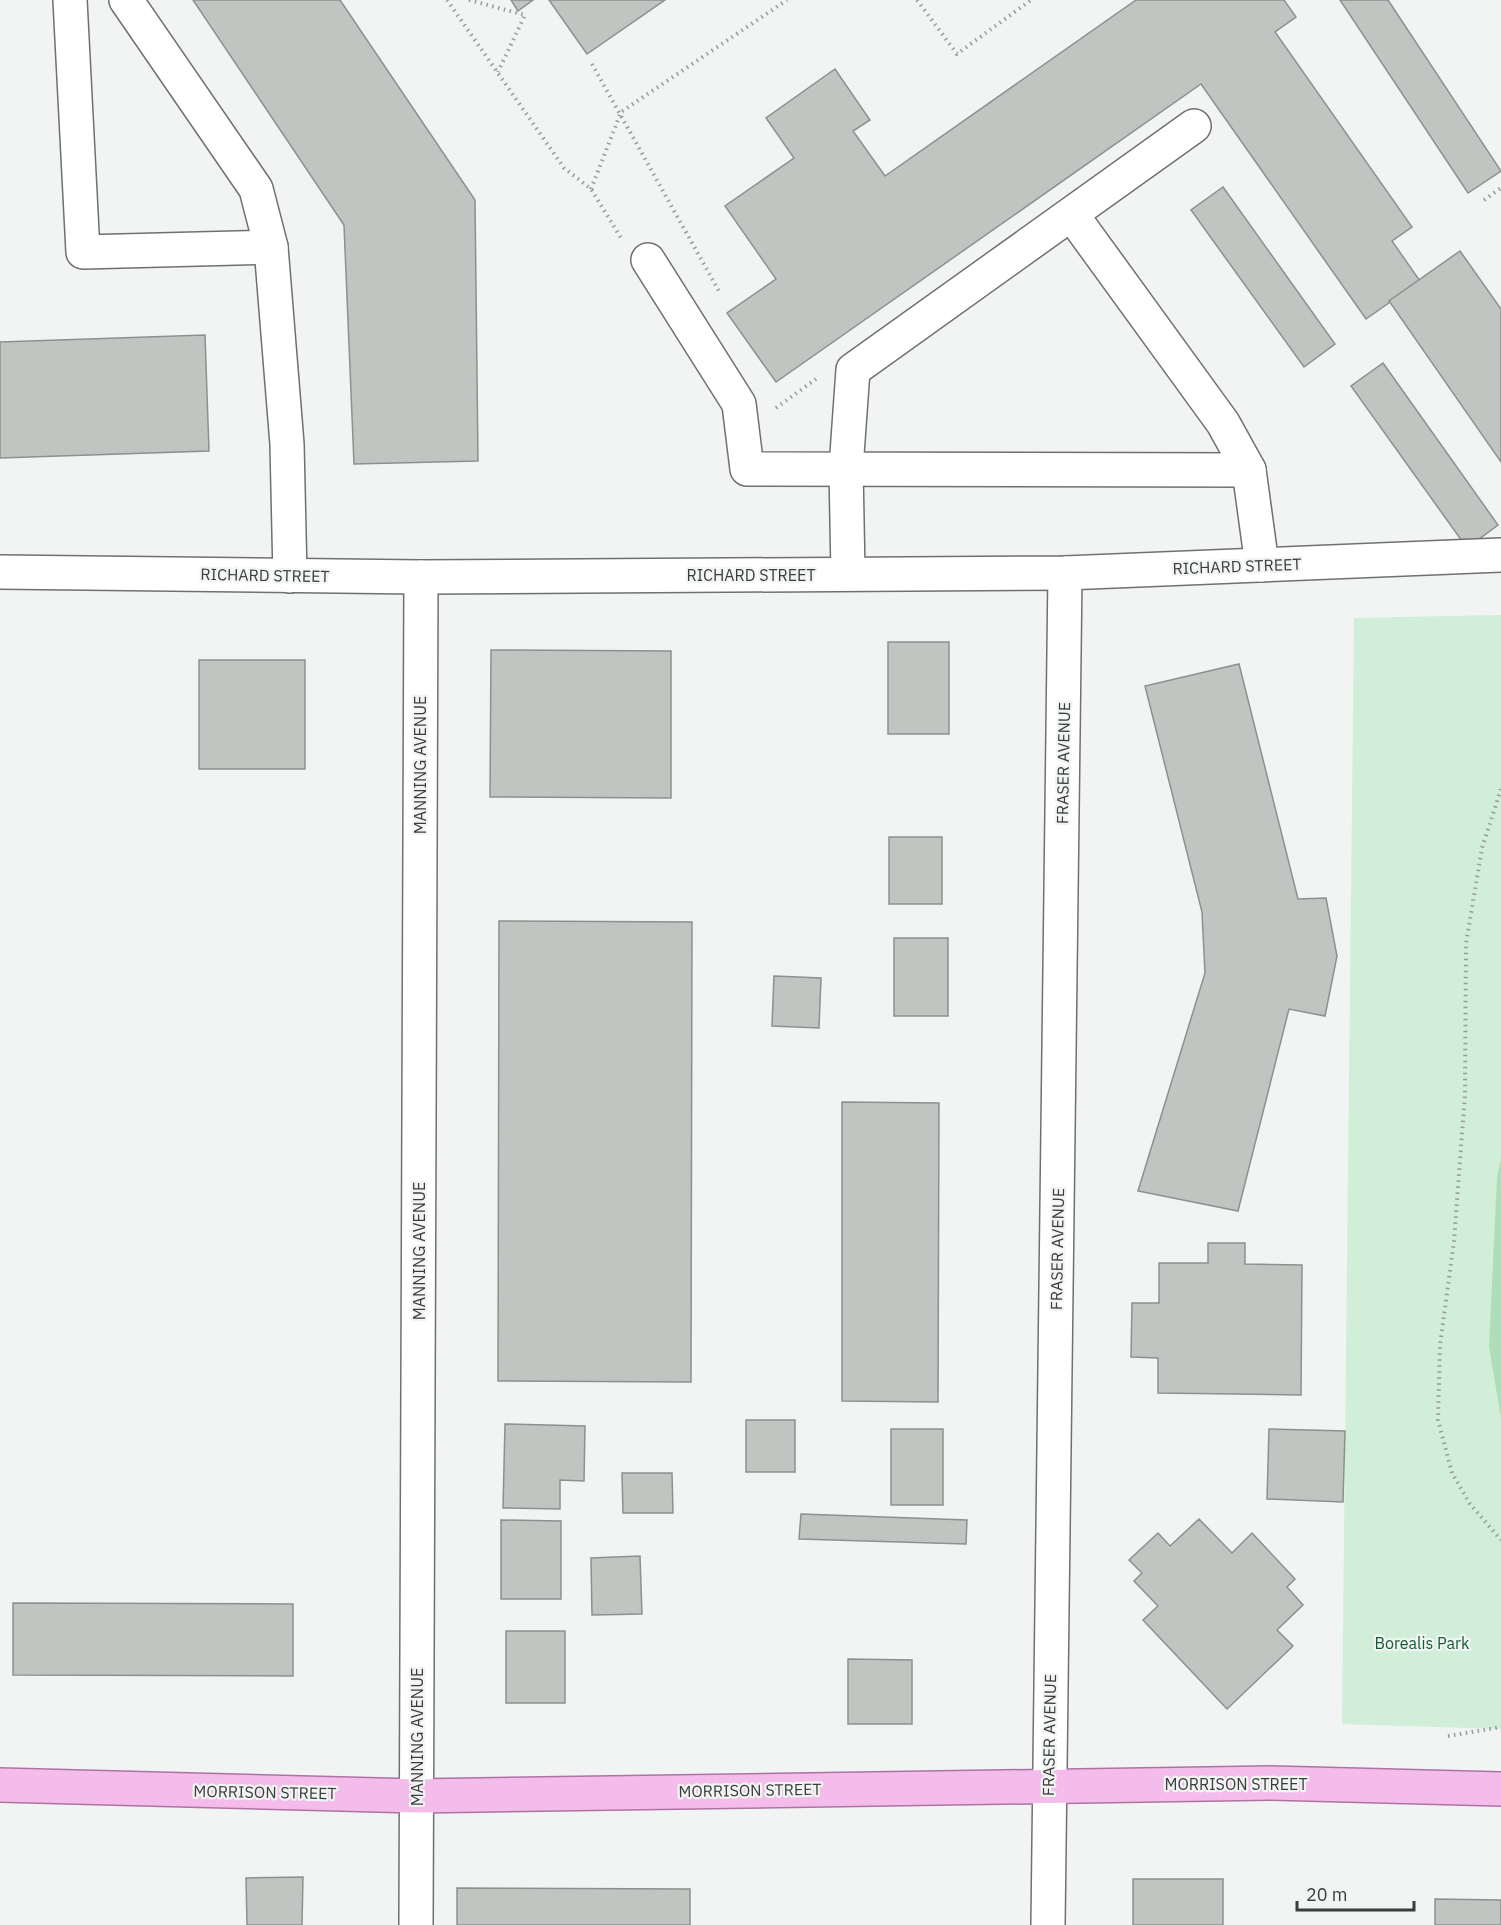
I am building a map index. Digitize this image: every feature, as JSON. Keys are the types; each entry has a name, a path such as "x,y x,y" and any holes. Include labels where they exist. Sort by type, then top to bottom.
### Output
{"main road":[{"name":"MORRISON STREET","path":"0,1785 417,1796 1271,1783 1501,1789"}],"street":[{"path":"70,0 83,252 271,247"},
{"path":"126,0 256,189 271,247 287,444 290,576"},
{"path":"848,574 846,468 853,370 1194,126"},
{"path":"1072,215 1223,423 1249,470 1262,566"},
{"path":"648,260 739,404 747,469 1249,470"},
{"name":"RICHARD STREET","path":"0,572 421,577 1065,573 1501,555"},
{"name":"FRASER AVENUE","path":"1048,1925 1065,573"},
{"name":"MANNING AVENUE","path":"416,1925 421,577"}],"path":[{"path":"447,0 564,168 591,189 622,239"},
{"path":"469,0 525,15 498,72"},
{"path":"591,189 621,112 787,0"},
{"path":"917,0 957,54 1031,0"},
{"path":"592,64 621,112 720,293"},
{"path":"1484,200 1501,189"},
{"path":"740,413 748,428 825,372"},
{"path":"1501,789 1482,848 1466,943 1465,1094 1454,1241 1440,1345 1438,1420 1452,1473 1470,1504 1501,1540"},
{"path":"1448,1736 1501,1726"}],"green space":[{"name":"Borealis Park","path":"1501,615 1501,1729 1342,1724 1354,618"}],"shaded area":[{"path":"1501,1158 1501,1418 1489,1347 1497,1178"}],"building":[{"path":"193,0 340,0 475,200 478,461 354,464 344,225"},
{"path":"511,0 533,0 518,11"},
{"path":"549,0 665,0 587,54"},
{"path":"1136,0 1284,0 1296,17 1275,32 1412,227 1392,241 1420,281 1366,319 1201,84 776,382 727,313 776,279 725,206 794,158 766,118 835,69 870,120 853,131 885,176"},
{"path":"1340,0 1388,0 1501,171 1468,193"},
{"path":"1223,187 1335,344 1304,367 1191,210"},
{"path":"1460,251 1501,309 1501,462 1389,301"},
{"path":"205,335 209,451 0,458 0,342"},
{"path":"1383,363 1498,525 1467,548 1351,386"},
{"path":"888,642 949,642 949,734 888,734"},
{"path":"491,650 671,651 671,798 490,797"},
{"path":"199,660 305,660 305,769 199,769"},
{"path":"1239,664 1298,899 1326,898 1337,956 1325,1016 1289,1009 1238,1211 1138,1191 1205,973 1202,912 1145,686"},
{"path":"889,837 942,837 942,904 889,904"},
{"path":"499,921 692,922 691,1382 498,1381"},
{"path":"894,938 948,938 948,1016 894,1016"},
{"path":"774,976 821,978 819,1028 772,1026"},
{"path":"842,1102 939,1103 938,1402 842,1401"},
{"path":"1208,1243 1245,1243 1245,1264 1302,1265 1301,1395 1158,1393 1158,1358 1131,1357 1132,1303 1159,1303 1159,1263 1208,1263"},
{"path":"746,1420 795,1420 795,1472 746,1472"},
{"path":"505,1424 585,1426 584,1481 560,1480 560,1509 503,1508"},
{"path":"891,1429 943,1429 943,1505 891,1505"},
{"path":"1269,1429 1345,1431 1343,1502 1267,1499"},
{"path":"622,1473 672,1473 673,1513 623,1513"},
{"path":"801,1514 967,1520 966,1544 799,1539"},
{"path":"1199,1519 1232,1553 1252,1533 1295,1579 1287,1587 1303,1605 1277,1630 1293,1646 1227,1709 1143,1620 1158,1606 1134,1581 1142,1573 1129,1560 1158,1533 1170,1546"},
{"path":"501,1520 561,1521 561,1599 501,1599"},
{"path":"640,1556 642,1614 592,1615 591,1558"},
{"path":"13,1603 293,1604 293,1676 13,1675"},
{"path":"506,1631 565,1631 565,1703 506,1703"},
{"path":"848,1659 912,1660 912,1724 848,1724"},
{"path":"303,1877 302,1925 247,1925 246,1878"},
{"path":"1133,1879 1223,1879 1223,1925 1133,1925"},
{"path":"457,1888 690,1889 690,1925 457,1925"},
{"path":"1435,1899 1501,1900 1501,1925 1435,1925"}]}
